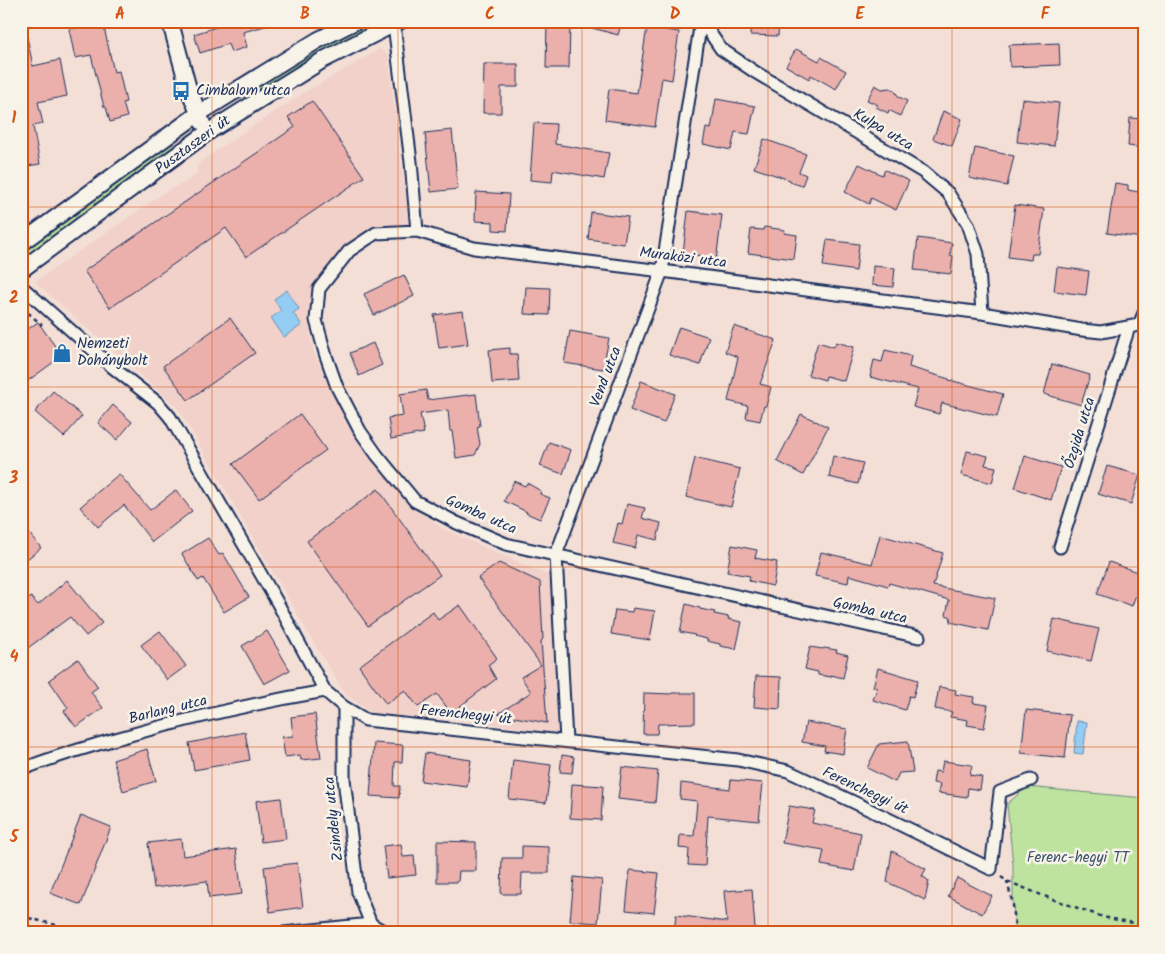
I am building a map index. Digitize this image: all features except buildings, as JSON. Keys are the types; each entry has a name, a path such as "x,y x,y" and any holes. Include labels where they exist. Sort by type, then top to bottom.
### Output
{"street":[{"path":"170,21 188,87 198,114 208,132"},
{"name":"Pusztaszeri út","path":"21,243 198,114 318,40 356,21"},
{"name":"Vend utca","path":"566,741 556,555 662,271 701,21"},
{"name":"Kulpa utca","path":"701,21 721,49 755,72 924,172 948,193 968,224 978,254 982,312"},
{"path":"397,22 417,231"},
{"name":"Pusztaszeri út","path":"21,270 208,132 323,60 397,22"},
{"name":"Muraközi utca","path":"417,231 474,248 982,312 1082,330 1101,332 1137,327"},
{"name":"Gomba utca","path":"417,231 376,233 349,251 319,289 316,320 325,354 338,387 360,431 415,501 456,523 506,544 919,638"},
{"name":"Ferenchegyi út","path":"21,286 111,366 158,403 170,417 277,602 325,691 344,707 366,720 738,760 788,771 992,869"},
{"path":"1137,327 1144,313"},
{"name":"Őzgida utca","path":"1060,547 1137,327"},
{"name":"Barlang utca","path":"21,770 42,761 163,725 325,691"},
{"name":"Zsindely utca","path":"344,707 344,778 358,892 371,924"},
{"path":"992,869 1000,792 1030,780"},
{"path":"283,933 371,924 387,933"}],"path":[{"path":"25,304 25,310 44,326"},
{"path":"21,313 25,310"},
{"path":"992,869 1007,881 1044,896 1103,917 1144,925"},
{"path":"1007,881 1013,905 1016,933"},
{"path":"21,916 80,931 106,933 172,928 230,933"}],"shaded area":[{"path":"380,49 388,55 409,226 376,228 350,242 321,274 312,293 308,317 313,350 353,432 379,468 416,509 443,529 550,576 557,733 456,719 373,714 346,695 178,408 35,282 165,192 186,182 198,172 197,165 211,154 302,94"}],"green space":[{"path":"370,21 386,21 247,101 243,94 325,44"},
{"path":"172,142 177,151 21,261 21,251"},
{"name":"Ferenc-hegyi TT","path":"1027,787 1144,798 1144,933 1016,933 1013,905 1013,865 1007,804"}],"water":[{"path":"287,290 299,309 293,313 302,325 284,337 271,318 281,311 274,299"},
{"path":"1077,721 1087,722 1083,754 1074,753"}],"place":[{"name":"Cimbalom utca","path":"181,91"},
{"name":"Nemzeti Dohánybolt","path":"62,353"}]}
